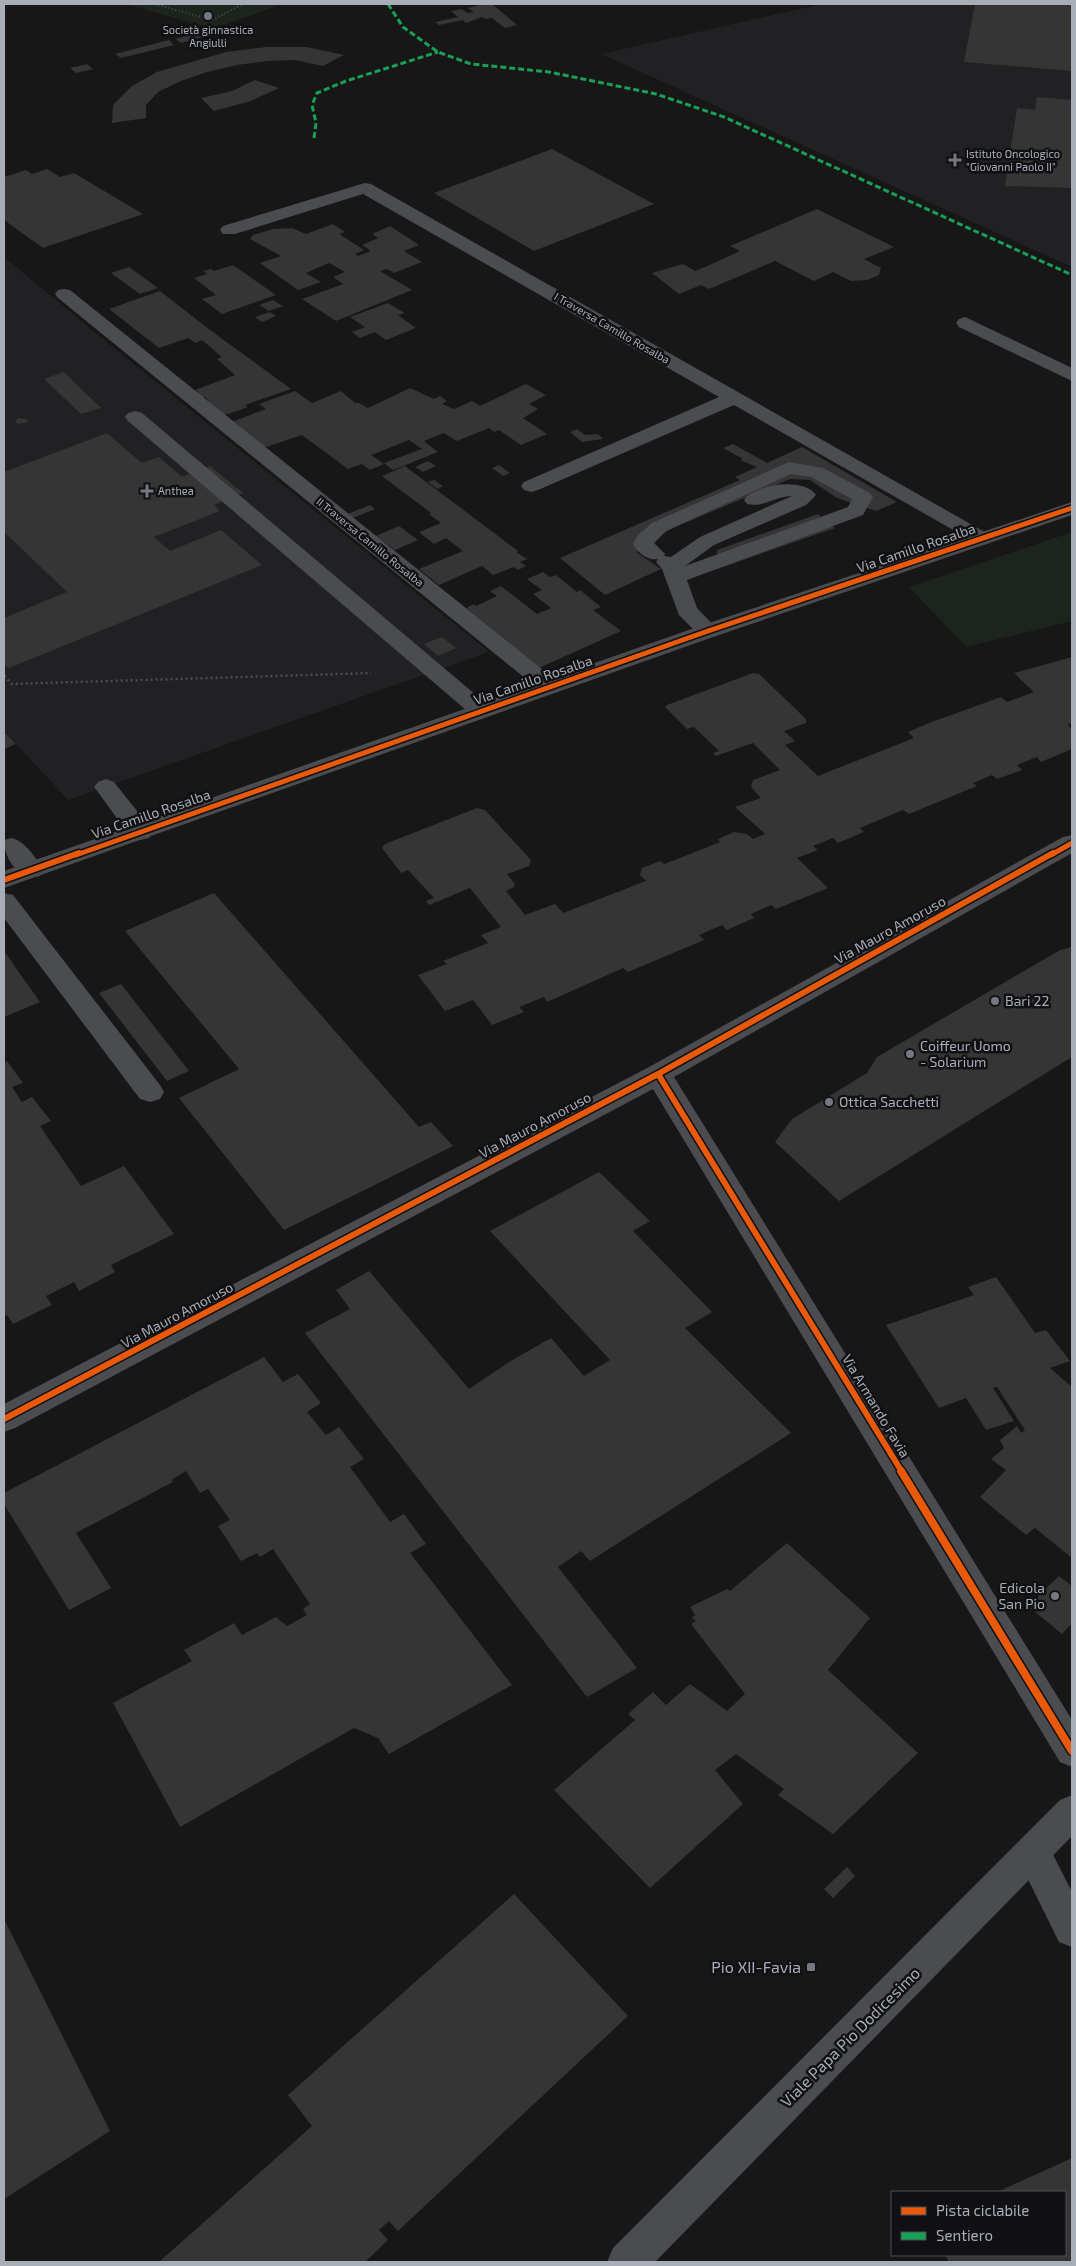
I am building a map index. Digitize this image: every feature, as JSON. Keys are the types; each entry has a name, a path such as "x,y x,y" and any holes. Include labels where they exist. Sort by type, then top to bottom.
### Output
{"street":[{"name":"I Traversa Camillo Rosalba","path":"228,230 365,188 982,539"},
{"name":"II Traversa Camillo Rosalba","path":"64,294 550,687"},
{"path":"965,323 1072,375"},
{"path":"531,486 734,398"},
{"path":"135,417 481,711"},
{"path":"790,468 816,472 863,497 856,511 668,566 643,544 645,538 659,527 790,468"},
{"path":"668,566 707,541 798,501 806,495 798,490 782,490 758,498 669,536 658,547 687,610 708,631"},
{"name":"Via Camillo Rosalba","path":"4,880 708,631 1072,508"},
{"path":"106,787 140,832"},
{"name":"Via Mauro Amoruso","path":"4,1419 658,1074 1072,843"},
{"path":"12,846 31,870"},
{"path":"4,901 150,1092"},
{"name":"Via Armando Favia","path":"658,1074 1072,1752"},
{"name":"Viale Papa Pio Dodicesimo","path":"627,2262 1072,1812"},
{"path":"1033,1853 1072,1929"}],"path":[{"path":"156,4 212,20 243,4"},
{"path":"4,676 12,684 436,671"}],"shaded area":[{"name":"Società ginnastica Angiulli","path":"126,4 282,4 213,29"},
{"name":"Istituto Oncologico \"Giovanni Paolo II\"","path":"822,4 1072,4 1072,267 601,54"},
{"name":"Anthea","path":"4,257 489,652 68,800 4,731"},
{"path":"1072,532 1072,621 966,647 909,587"}],"building":[{"path":"492,4 517,25 505,28 492,18 486,19 482,17 466,23 463,20 439,25 435,22 458,17 451,11 462,9 467,13 474,12 468,8"},
{"path":"975,4 1072,4 1072,71 964,62"},
{"path":"200,32 207,36 181,43 175,39"},
{"path":"169,40 174,45 121,58 115,54"},
{"path":"267,47 307,47 344,55 323,66 295,60 268,61 237,65 207,72 158,92 146,105 146,118 112,123 113,105 132,86 157,72 226,52"},
{"path":"87,64 93,69 76,73 70,68"},
{"path":"255,80 279,88 251,101 214,111 201,98 232,91"},
{"path":"1037,97 1072,100 1072,188 1005,186 1017,108 1035,110"},
{"path":"552,149 654,204 534,251 434,193"},
{"path":"47,169 60,177 74,173 143,214 43,248 4,220 4,177 26,170 32,174"},
{"path":"817,209 894,247 864,259 881,268 879,275 867,280 851,281 833,272 814,281 775,261 709,289 701,285 679,294 652,273 683,264 695,271 740,251 730,246"},
{"path":"333,224 345,232 339,234 364,250 355,254 358,256 371,251 362,245 378,238 372,234 390,226 419,245 404,251 422,262 394,273 387,269 380,271 412,290 336,321 302,299 343,284 333,277 345,272 329,263 306,273 321,282 298,290 260,263 281,256 250,239 253,235 273,229 292,228 306,234"},
{"path":"233,265 276,295 222,314 202,299 216,295 194,278 207,274 203,271 211,269 214,271"},
{"path":"129,267 158,288 140,294 111,273"},
{"path":"160,291 291,389 245,405 248,407 219,417 205,397 199,399 192,394 198,392 195,390 235,375 217,359 222,357 202,340 196,343 188,338 159,348 109,309"},
{"path":"273,300 283,306 269,311 259,305"},
{"path":"388,303 405,313 398,315 416,328 386,340 375,332 360,338 352,332 365,327 350,317"},
{"path":"270,312 276,316 262,322 255,317"},
{"path":"64,372 101,408 81,414 44,379"},
{"path":"526,384 546,395 529,404 538,409 523,418 547,434 521,445 499,430 494,432 489,428 457,441 444,433 424,441 438,452 393,470 384,463 422,449 409,440 371,455 384,464 370,470 362,464 348,469 302,435 260,449 229,423 266,409 259,404 295,391 312,403 341,391 355,403 368,408 410,388 434,399 440,396 447,401 442,404 454,409 472,401 480,406"},
{"path":"18,418 27,419 28,422 18,424 15,421"},
{"path":"577,429 585,435 598,434 603,439 582,442 570,432"},
{"path":"107,433 142,463 159,457 182,477 210,466 243,493 214,505 220,511 154,537 170,551 221,530 262,565 9,668 4,664 4,618 67,592 4,532 4,472"},
{"path":"733,444 767,463 802,447 897,502 876,511 837,498 810,480 790,479 675,527 652,539 646,548 636,552 661,569 605,595 560,558 740,480 735,477 757,467 740,460 743,459 723,448"},
{"path":"428,461 436,466 423,472 415,467"},
{"path":"499,465 510,473 503,476 492,468"},
{"path":"405,466 518,551 516,552 527,559 520,562 526,566 518,570 514,567 493,575 482,566 439,585 419,569 463,551 446,538 434,544 419,532 441,523 429,514 431,513 382,476"},
{"path":"434,480 443,486 437,489 428,482"},
{"path":"370,505 375,509 350,519 345,515"},
{"path":"818,514 835,528 717,569 717,550"},
{"path":"399,526 418,540 395,550 376,536"},
{"path":"543,572 550,577 556,575 577,592 580,590 601,607 593,610 621,631 539,668 466,608 474,604 476,606 497,596 490,591 501,586 537,614 551,608 533,594 542,590 527,579"},
{"path":"442,637 456,648 438,656 424,644"},
{"path":"1072,657 1072,723 1068,724 1072,730 1072,749 1041,762 1037,757 1017,765 1022,770 997,779 992,775 973,783 977,786 909,814 903,810 860,828 864,832 838,843 833,838 813,846 818,850 797,858 828,888 776,909 771,905 751,914 754,918 727,930 722,925 699,935 704,940 628,972 623,968 547,1002 544,997 519,1007 524,1012 492,1025 473,1000 445,1011 418,975 447,964 443,961 488,943 481,935 501,927 470,888 429,905 426,901 434,898 408,870 401,873 382,848 385,844 477,808 485,810 531,860 529,866 507,874 515,884 514,887 506,891 525,915 555,904 563,913 646,881 640,875 642,868 660,861 664,864 680,858 720,842 718,839 734,832 747,834 753,839 765,834 735,807 761,798 751,787 753,780 780,770 753,743 716,756 713,753 719,751 694,727 687,729 665,707 667,705 753,673 759,674 806,719 806,723 784,731 795,741 785,745 818,776 914,738 908,732 929,723 1001,697 1007,702 1034,692 1014,673"},
{"path":"4,732 16,744 4,749"},
{"path":"214,893 419,1127 431,1122 453,1146 284,1230 179,1098 239,1069 125,931"},
{"path":"1072,947 1072,1057 839,1201 775,1142 792,1119 867,1073 877,1057 1060,950"},
{"path":"4,951 40,1002 4,1017"},
{"path":"121,984 189,1071 167,1081 99,993"},
{"path":"7,1061 23,1083 12,1087 22,1102 32,1097 51,1121 40,1126 81,1186 124,1166 174,1234 111,1265 115,1272 79,1291 74,1282 46,1296 52,1305 13,1324 7,1315 4,1317 4,1063"},
{"path":"599,1172 650,1221 633,1231 712,1312 685,1328 791,1433 590,1561 581,1551 558,1567 637,1668 587,1697 305,1333 350,1309 336,1290 369,1271 469,1389 509,1362 551,1338 584,1376 610,1360 490,1231"},
{"path":"996,1277 1035,1333 1046,1330 1070,1361 1050,1368 1072,1387 1072,1558 1035,1528 1026,1535 980,1497 1006,1470 991,1459 1004,1448 1000,1440 1017,1426 1021,1433 1025,1430 997,1387 993,1388 1014,1421 986,1430 966,1398 939,1408 886,1325 974,1295 968,1287"},
{"path":"264,1357 283,1382 298,1374 321,1403 307,1412 326,1435 339,1427 364,1459 350,1467 390,1522 404,1514 426,1544 410,1553 512,1685 389,1754 378,1738 354,1728 180,1827 113,1703 192,1661 184,1650 234,1623 242,1635 276,1617 287,1626 307,1615 303,1609 310,1604 273,1549 260,1557 257,1553 241,1561 218,1526 230,1520 208,1489 200,1493 186,1471 171,1480 173,1482 76,1533 111,1588 69,1610 4,1504 4,1493"},
{"path":"787,1543 870,1618 828,1670 918,1753 833,1834 778,1795 784,1789 736,1754 715,1770 743,1804 650,1888 554,1790 635,1720 628,1714 653,1692 666,1705 690,1684 727,1711 745,1694 691,1624 696,1621 692,1618 695,1615 690,1607 727,1589 730,1591"},
{"name":"Edicola San Pio","path":"1059,1576 1072,1586 1072,1623 1062,1634 1028,1606"},
{"path":"847,1867 855,1876 833,1898 824,1889"},
{"path":"514,1894 628,2016 398,2231 389,2221 379,2230 388,2240 365,2262 159,2262 312,2126 288,2095"},
{"path":"4,1919 110,2131 4,2199"},
{"path":"1072,2158 1072,2262 949,2262 946,2256 1066,2256 1066,2191 999,2191"}],"marked path":[{"path":"388,4 403,27 438,52 471,64 549,72 656,94 724,117 1072,275"},
{"path":"314,138 316,123 312,105 317,93 346,81 438,52"}],"cycle path":[{"path":"4,880 708,631 1072,508"},
{"path":"4,1419 658,1074 1072,843"},
{"path":"658,1074 1072,1751"}],"place":[{"name":"Società ginnastica Angiulli","path":"208,16"},
{"name":"Istituto Oncologico \"Giovanni Paolo II\"","path":"955,160"},
{"name":"Anthea","path":"147,491"},
{"name":"Bari 22","path":"995,1001"},
{"name":"Coiffeur Uomo - Solarium","path":"910,1054"},
{"name":"Ottica Sacchetti","path":"829,1102"},
{"name":"Edicola San Pio","path":"1055,1596"},
{"name":"Pio XII-Favia","path":"811,1967"}]}
